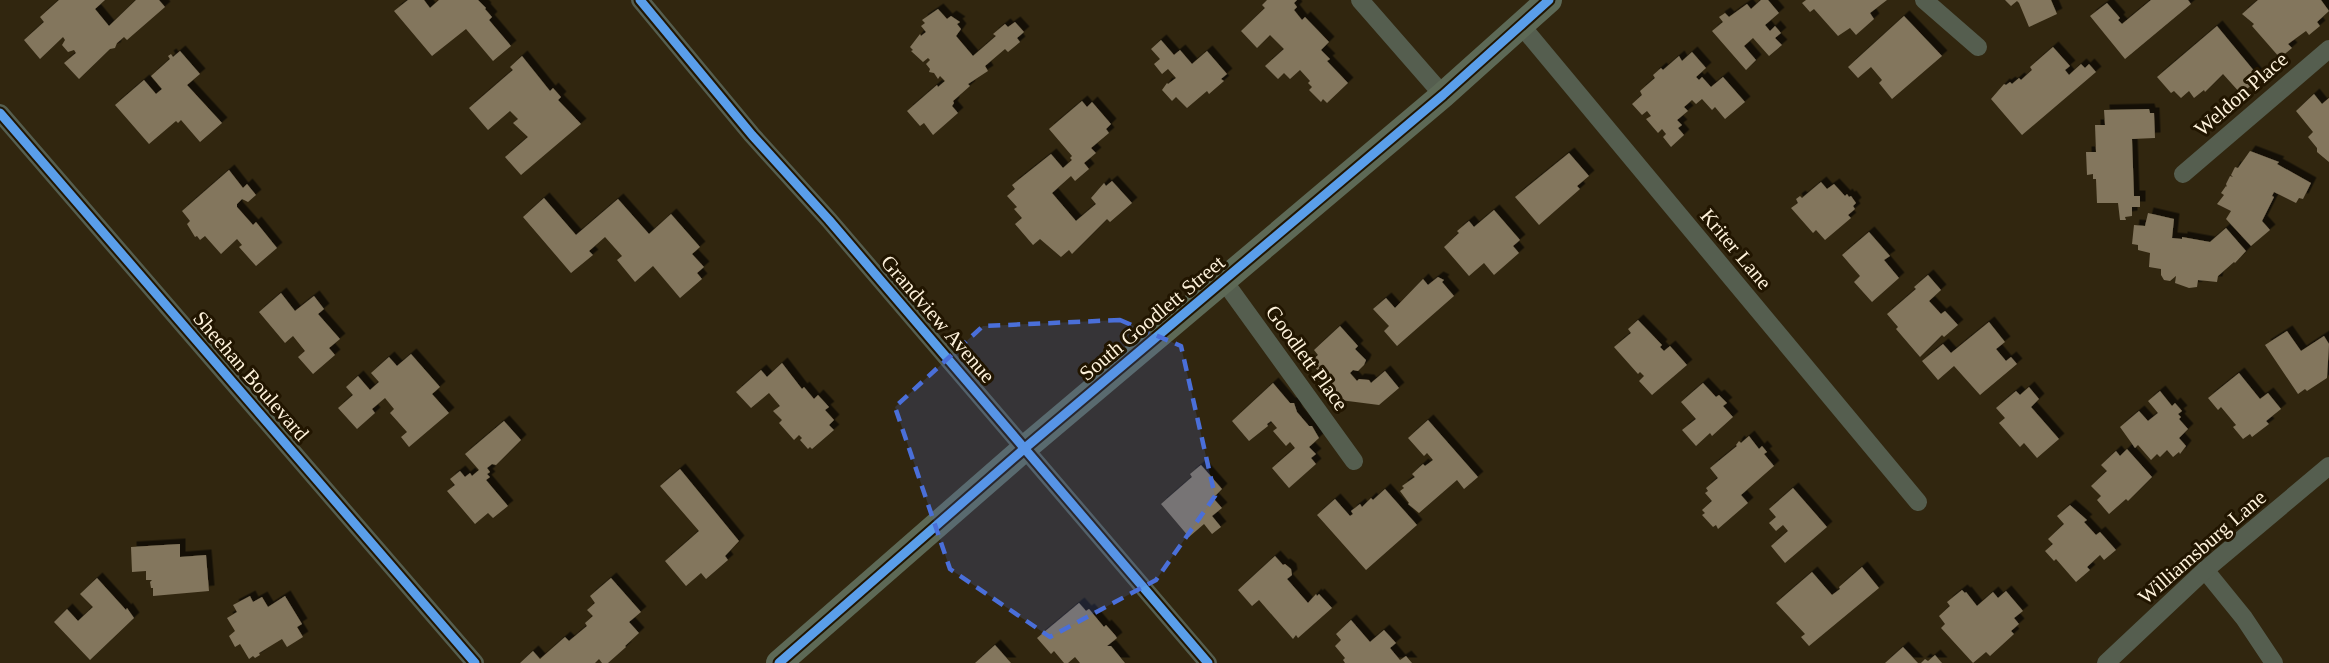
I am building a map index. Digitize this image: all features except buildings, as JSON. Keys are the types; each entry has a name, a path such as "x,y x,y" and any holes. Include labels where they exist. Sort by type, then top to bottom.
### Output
{"main road":[{"name":"South Goodlett Street","path":"779,663 1025,448 1443,95 1549,0"}],"street":[{"name":"Grandview Avenue","path":"640,0 752,135 829,220 1208,663"},
{"path":"1360,0 1443,95"},
{"path":"1924,0 1978,47"},
{"name":"Kriter Lane","path":"1520,24 1918,502"},
{"name":"Weldon Place","path":"2183,174 2329,49"},
{"name":"Sheehan Boulevard","path":"0,113 475,663"},
{"name":"Goodlett Place","path":"1224,281 1353,461"},
{"name":"Williamsburg Lane","path":"2106,663 2205,570 2329,466"},
{"path":"2205,570 2244,618 2274,663"}],"highlighted area":[{"path":"1120,320 1181,346 1215,496 1156,580 1050,637 950,569 895,407 983,326"}],"cycle path":[{"path":"640,0 752,135 829,220 1208,663"},
{"path":"779,663 1025,448 1443,95 1549,0"},
{"path":"0,113 475,663"}]}
